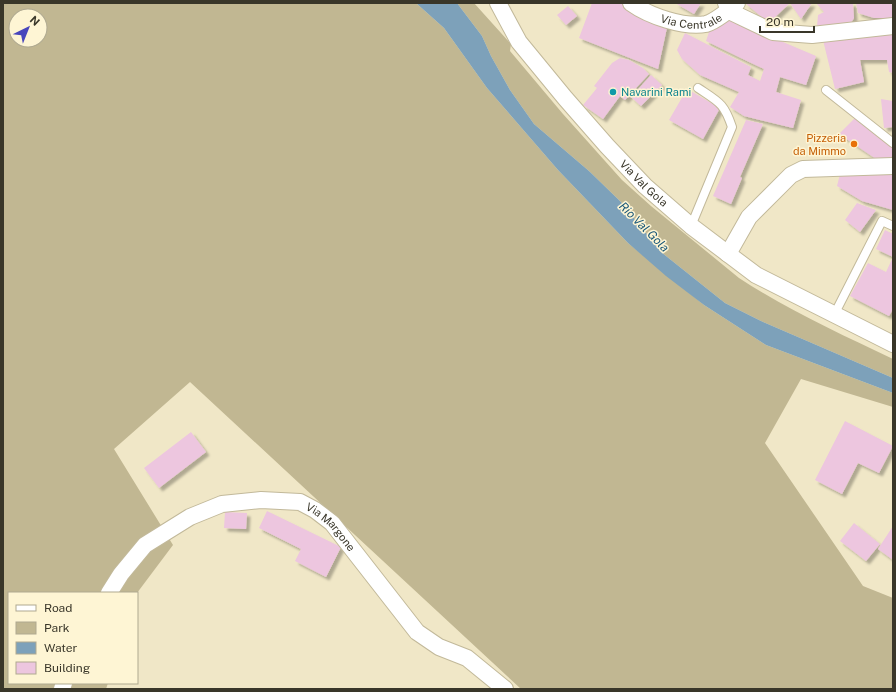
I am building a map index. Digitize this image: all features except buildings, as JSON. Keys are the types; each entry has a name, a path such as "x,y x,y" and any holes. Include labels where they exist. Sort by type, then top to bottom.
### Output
{"street":[{"name":"Via Val Gola","path":"498,3 520,42 565,98 607,146 646,186 691,226 756,275 893,344"},
{"name":"Via Centrale","path":"631,3 640,9 682,24 706,24 731,6 773,32 812,35 893,26"},
{"path":"728,254 750,217 791,175 802,169 893,166"},
{"name":"Via Margone","path":"110,592 121,574 145,545 190,517 222,504 261,500 300,502 315,510 332,523 417,632 439,648 467,658 505,689"}],"lane":[{"path":"691,226 732,127 727,112 720,102 698,88"},
{"path":"826,90 893,143"},
{"path":"834,315 882,221 893,226"}],"green space":[{"path":"3,3 416,3 444,28 487,88 558,170 628,243 704,305 766,345 893,393 893,407 801,379 765,443 863,586 893,598 893,689 521,689 190,382 114,449 173,545 138,592 8,592 8,684 108,684 106,689 3,689"},
{"path":"457,3 474,3 511,44 510,51 563,114 622,180 651,206 739,278 795,311 893,359 893,378 761,321 725,303 661,252 621,202 589,171 534,124 510,90 491,56 482,36"}],"water":[{"path":"416,3 457,3 482,36 491,56 510,90 534,124 589,171 621,202 661,252 725,303 761,321 893,378 893,393 766,345 704,305 666,276 628,243 558,170 487,88 444,28"}],"place":[{"name":"Navarini Rami","path":"613,92"},
{"name":"Pizzeria da Mimmo","path":"854,144"}],"water label":[{"name":"Rio Val Gola","path":"644,227"}]}
